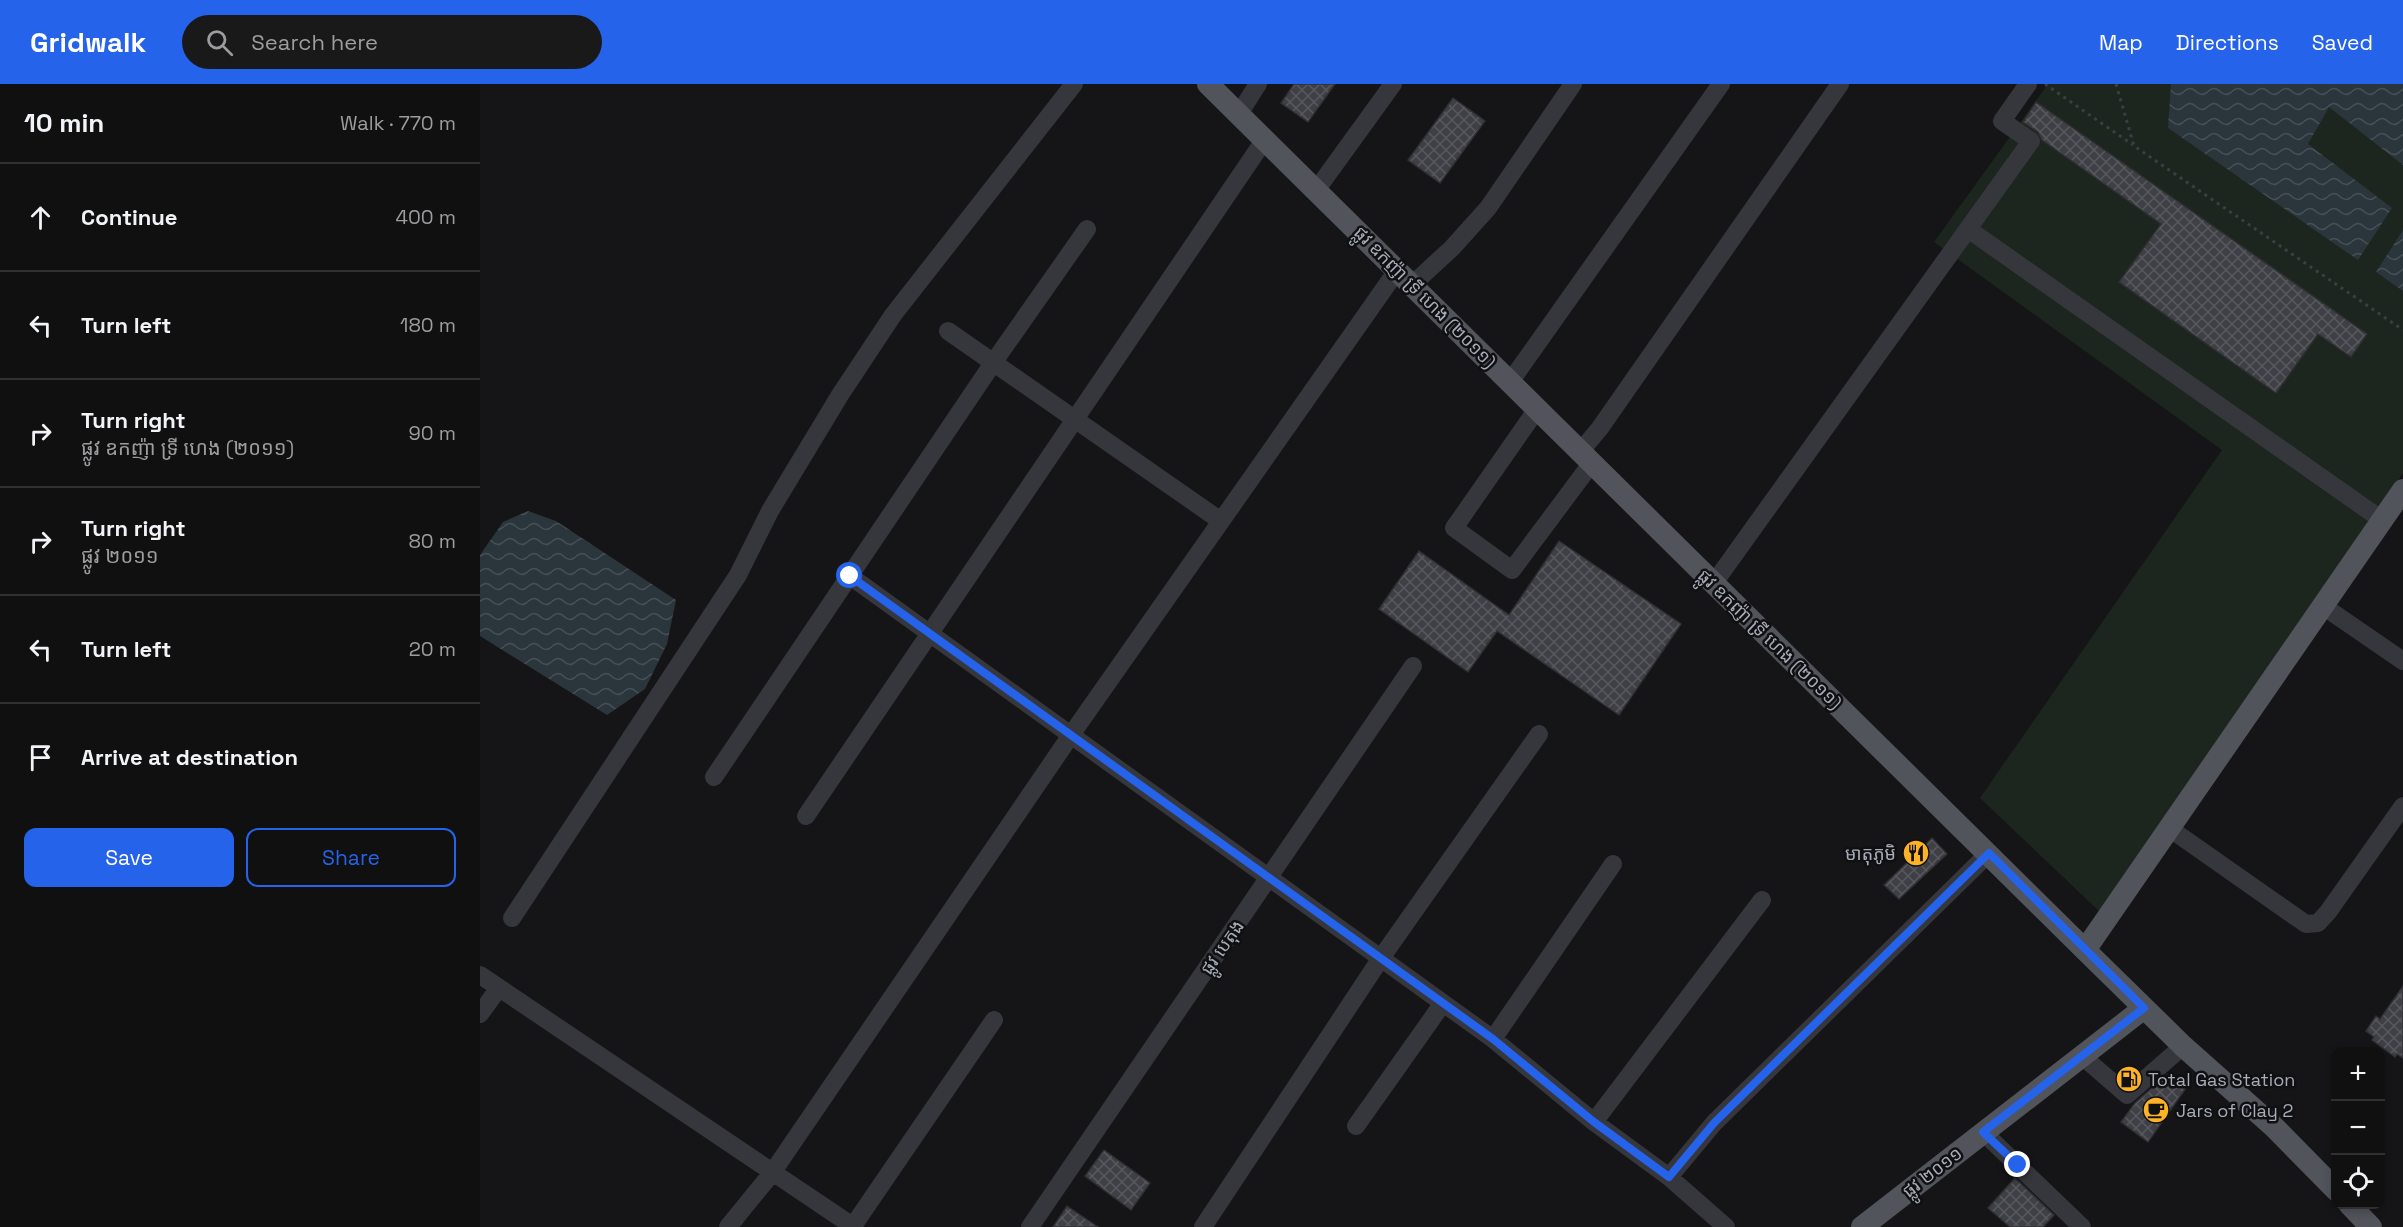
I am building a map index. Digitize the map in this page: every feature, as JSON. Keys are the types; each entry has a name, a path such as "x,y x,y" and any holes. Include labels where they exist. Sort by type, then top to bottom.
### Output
{"main road":[{"name":"ផ្លូវ ឧកញ៉ា ទ្រី ហេង (២០១១)","path":"1208,84 1317,189 1586,458 2144,1008 2274,1127 2331,1185"},
{"path":"2085,950 2403,490"},
{"name":"ផ្លូវ ២០១១","path":"1862,1227 2144,1008"},
{"path":"2354,1209 2372,1227"}],"street":[{"path":"512,918 738,575 770,511 840,395 881,333 945,247 1074,84"},
{"path":"1239,114 1258,84"},
{"path":"1317,189 1393,84"},
{"path":"728,1227 772,1173 1071,735 1221,521 1405,276 1452,248 1488,208 1573,84"},
{"path":"1510,382 1721,84"},
{"path":"1537,409 1512,448 1454,528 1512,570 1570,492 1600,428 1840,84"},
{"path":"1714,583 2031,141 2002,121 2028,84"},
{"path":"806,816 1265,140"},
{"path":"714,777 993,363 1088,229"},
{"path":"1968,229 2382,520"},
{"path":"948,331 1221,521"},
{"path":"850,576 1493,1039 1594,1122 1669,1177 1726,1227"},
{"path":"2324,606 2403,661"},
{"name":"ផ្លូវ បេតុង","path":"1030,1227 1413,666"},
{"path":"1203,1227 1381,958 1539,734"},
{"path":"2169,828 2306,924 2318,923 2403,806"},
{"path":"1669,1177 1714,1123 1989,853"},
{"path":"1493,1039 1613,864"},
{"path":"1594,1122 1762,900"},
{"path":"480,975 853,1227 994,1020"},
{"path":"480,1014 499,988"},
{"path":"1356,1126 1443,1003"},
{"path":"2082,1056 2127,1095 2183,1046"},
{"path":"1983,1132 2082,1227"}],"path":[{"path":"2045,84 2403,330"},
{"path":"2116,84 2134,146"}],"shaded area":[{"path":"2048,84 2403,84 2403,473 2099,911 1980,798 2222,450 1934,242"}],"water":[{"path":"2171,84 2403,84 2403,165 2329,107 2308,144 2392,208 2358,260 2168,128"},
{"path":"2403,230 2403,291 2376,272"},
{"path":"528,511 556,521 676,600 667,644 645,689 607,715 480,636 480,555 503,522"}],"building":[{"path":"1294,84 1335,84 1308,122 1281,103"},
{"path":"1453,98 1485,121 1440,183 1408,160"},
{"path":"2036,102 2367,334 2351,357 2318,334 2276,393 2119,282 2161,224 2042,140 2038,132 2023,122"},
{"path":"1559,541 1681,624 1619,715 1497,631 1468,672 1379,609 1419,551 1509,615"},
{"path":"1932,838 1947,854 1899,899 1884,885"},
{"path":"2403,986 2403,1058 2397,1054 2395,1057 2385,1050 2385,1047 2372,1040 2374,1037 2366,1031 2376,1016 2380,1019"},
{"path":"2167,1075 2186,1088 2148,1142 2121,1122 2135,1103"},
{"path":"1104,1150 1150,1183 1131,1210 1085,1176"},
{"path":"2015,1178 2054,1215 2043,1227 2010,1227 1988,1208"},
{"path":"1067,1206 1098,1227 1053,1227"}],"place":[{"name":"មាតុភូមិ","path":"1916,853"},
{"name":"Total Gas Station","path":"2129,1079"},
{"name":"Jars of Clay 2","path":"2156,1110"}],"route":[{"path":"850,576 1493,1039 1594,1122 1669,1177 1714,1123 1989,853 2144,1008 1983,1132 2018,1165"}]}
